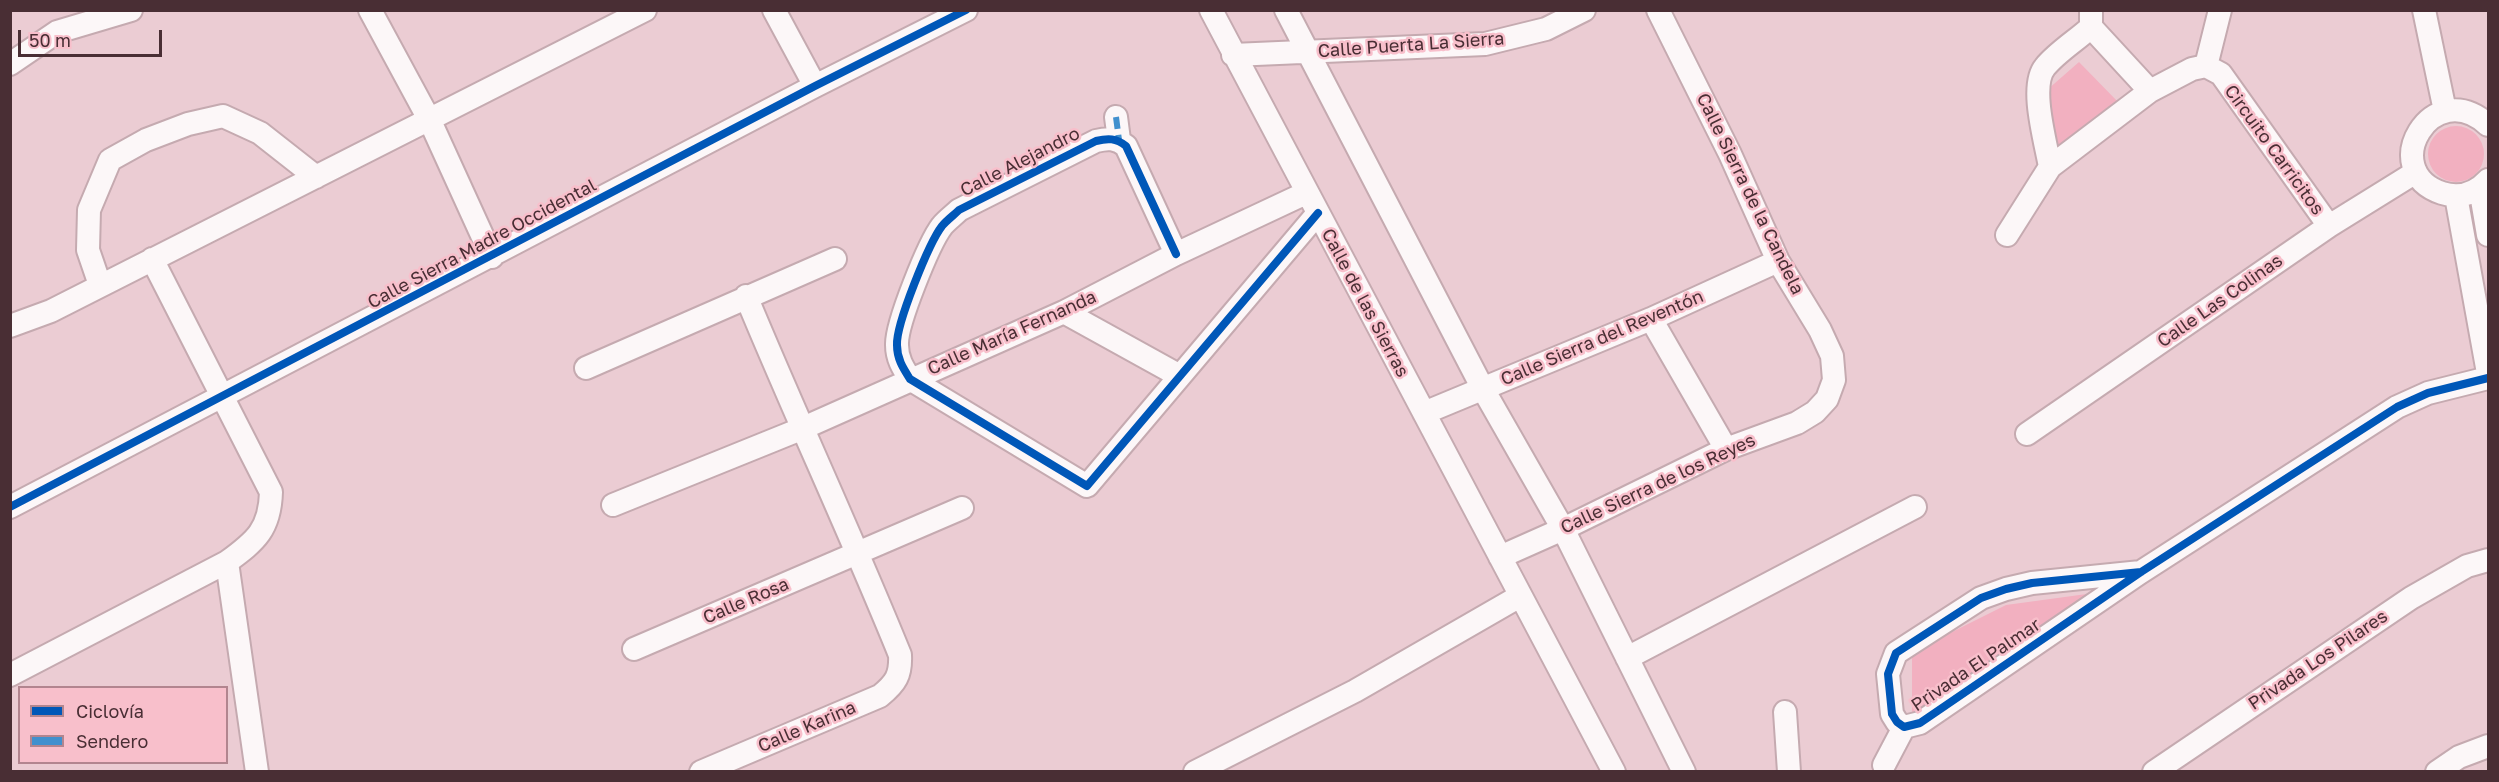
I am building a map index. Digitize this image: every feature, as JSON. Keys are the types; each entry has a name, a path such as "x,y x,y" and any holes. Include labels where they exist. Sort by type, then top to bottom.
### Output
{"street":[{"path":"10,64 57,32 131,10"},
{"path":"370,10 430,121 492,257"},
{"path":"10,326 51,311 430,121 645,10"},
{"path":"774,10 815,86"},
{"name":"Calle Sierra Madre Occidental","path":"11,506 492,257 815,86 966,10"},
{"name":"Calle de las Sierras","path":"1211,10 1614,771"},
{"path":"1286,10 1483,389 1563,529 1684,771"},
{"name":"Calle Puerta La Sierra","path":"1233,55 1485,44 1546,29 1584,10"},
{"name":"Calle Sierra de la Candela","path":"1658,10 1730,154 1778,261 1820,330 1832,356 1834,380"},
{"path":"2007,235 2050,167 2150,91 2192,69 2206,66 2220,10"},
{"path":"2424,10 2445,111"},
{"path":"2050,167 2038,95 2040,76 2045,66 2091,19 2150,91"},
{"name":"Circuito Carricitos","path":"2206,66 2221,74 2329,226"},
{"path":"2488,125 2476,115 2445,111 2428,119 2418,131 2413,145 2416,172 2432,190 2456,196 2484,184 2488,235"},
{"path":"100,285 88,250 89,210 110,160 146,140 188,124 223,116 260,133 316,177"},
{"path":"1116,117 1119,140 1126,146 1176,254"},
{"name":"Calle Alejandro","path":"910,379 900,364 897,345 898,327 932,244 943,225 959,210 1096,141 1107,138 1119,140"},
{"name":"Calle Las Colinas","path":"2027,434 2329,226 2416,172"},
{"name":"Calle María Fernanda","path":"613,505 801,429 1064,312 1176,254 1306,193"},
{"path":"2456,196 2488,373"},
{"path":"910,379 1096,492 1178,375 1317,213"},
{"path":"10,675 227,562 248,547 262,532 271,512 271,492 152,259"},
{"path":"586,368 835,259"},
{"name":"Calle Sierra del Reventón","path":"1424,413 1651,319 1778,261"},
{"path":"746,296 801,429 859,554"},
{"path":"1064,312 1178,375"},
{"path":"1651,319 1726,448"},
{"name":"Privada El Palmar","path":"1884,765 1904,727 1920,723 2141,572 2397,407 2428,393 2488,378"},
{"name":"Calle Sierra de los Reyes","path":"1500,557 1563,529 1726,448 1797,423 1815,412 1827,399 1834,380"},
{"path":"1627,658 1915,507"},
{"name":"Calle Rosa","path":"634,649 962,508"},
{"name":"Calle Karina","path":"701,771 880,696 894,685 901,672 900,655 859,554"},
{"name":"Privada Los Pilares","path":"2154,771 2411,598 2467,566 2488,560"},
{"path":"227,562 257,771"},
{"name":"Privada El Palmar","path":"1904,727 1892,714 1888,674 1896,653 1981,598 1998,592 2032,584 2141,572"},
{"path":"1195,771 1355,691 1520,596"},
{"path":"1785,712 1789,771"},
{"path":"2437,771 2459,757 2488,746"}],"shaded area":[{"path":"2079,62 2120,104 2054,151 2047,90"},
{"path":"2456,126 2467,128 2476,134 2482,143 2484,154 2482,165 2476,174 2467,180 2456,182 2445,180 2436,174 2430,165 2428,154 2430,143 2436,134 2445,128"},
{"path":"2094,593 1912,714 1912,652 2006,605"}],"marked path":[{"path":"1116,117 1119,140"}],"cycle path":[{"path":"10,507 815,86 966,10"},
{"path":"1176,254 1126,146 1112,139 1096,141 959,210 944,224 929,249 907,303 898,335 899,359 910,379 1087,486 1318,213"},
{"path":"2141,572 2032,583 1981,598 1896,653 1888,674 1892,714 1904,727 1920,723 2141,572 2397,407 2428,393 2488,378"}]}
